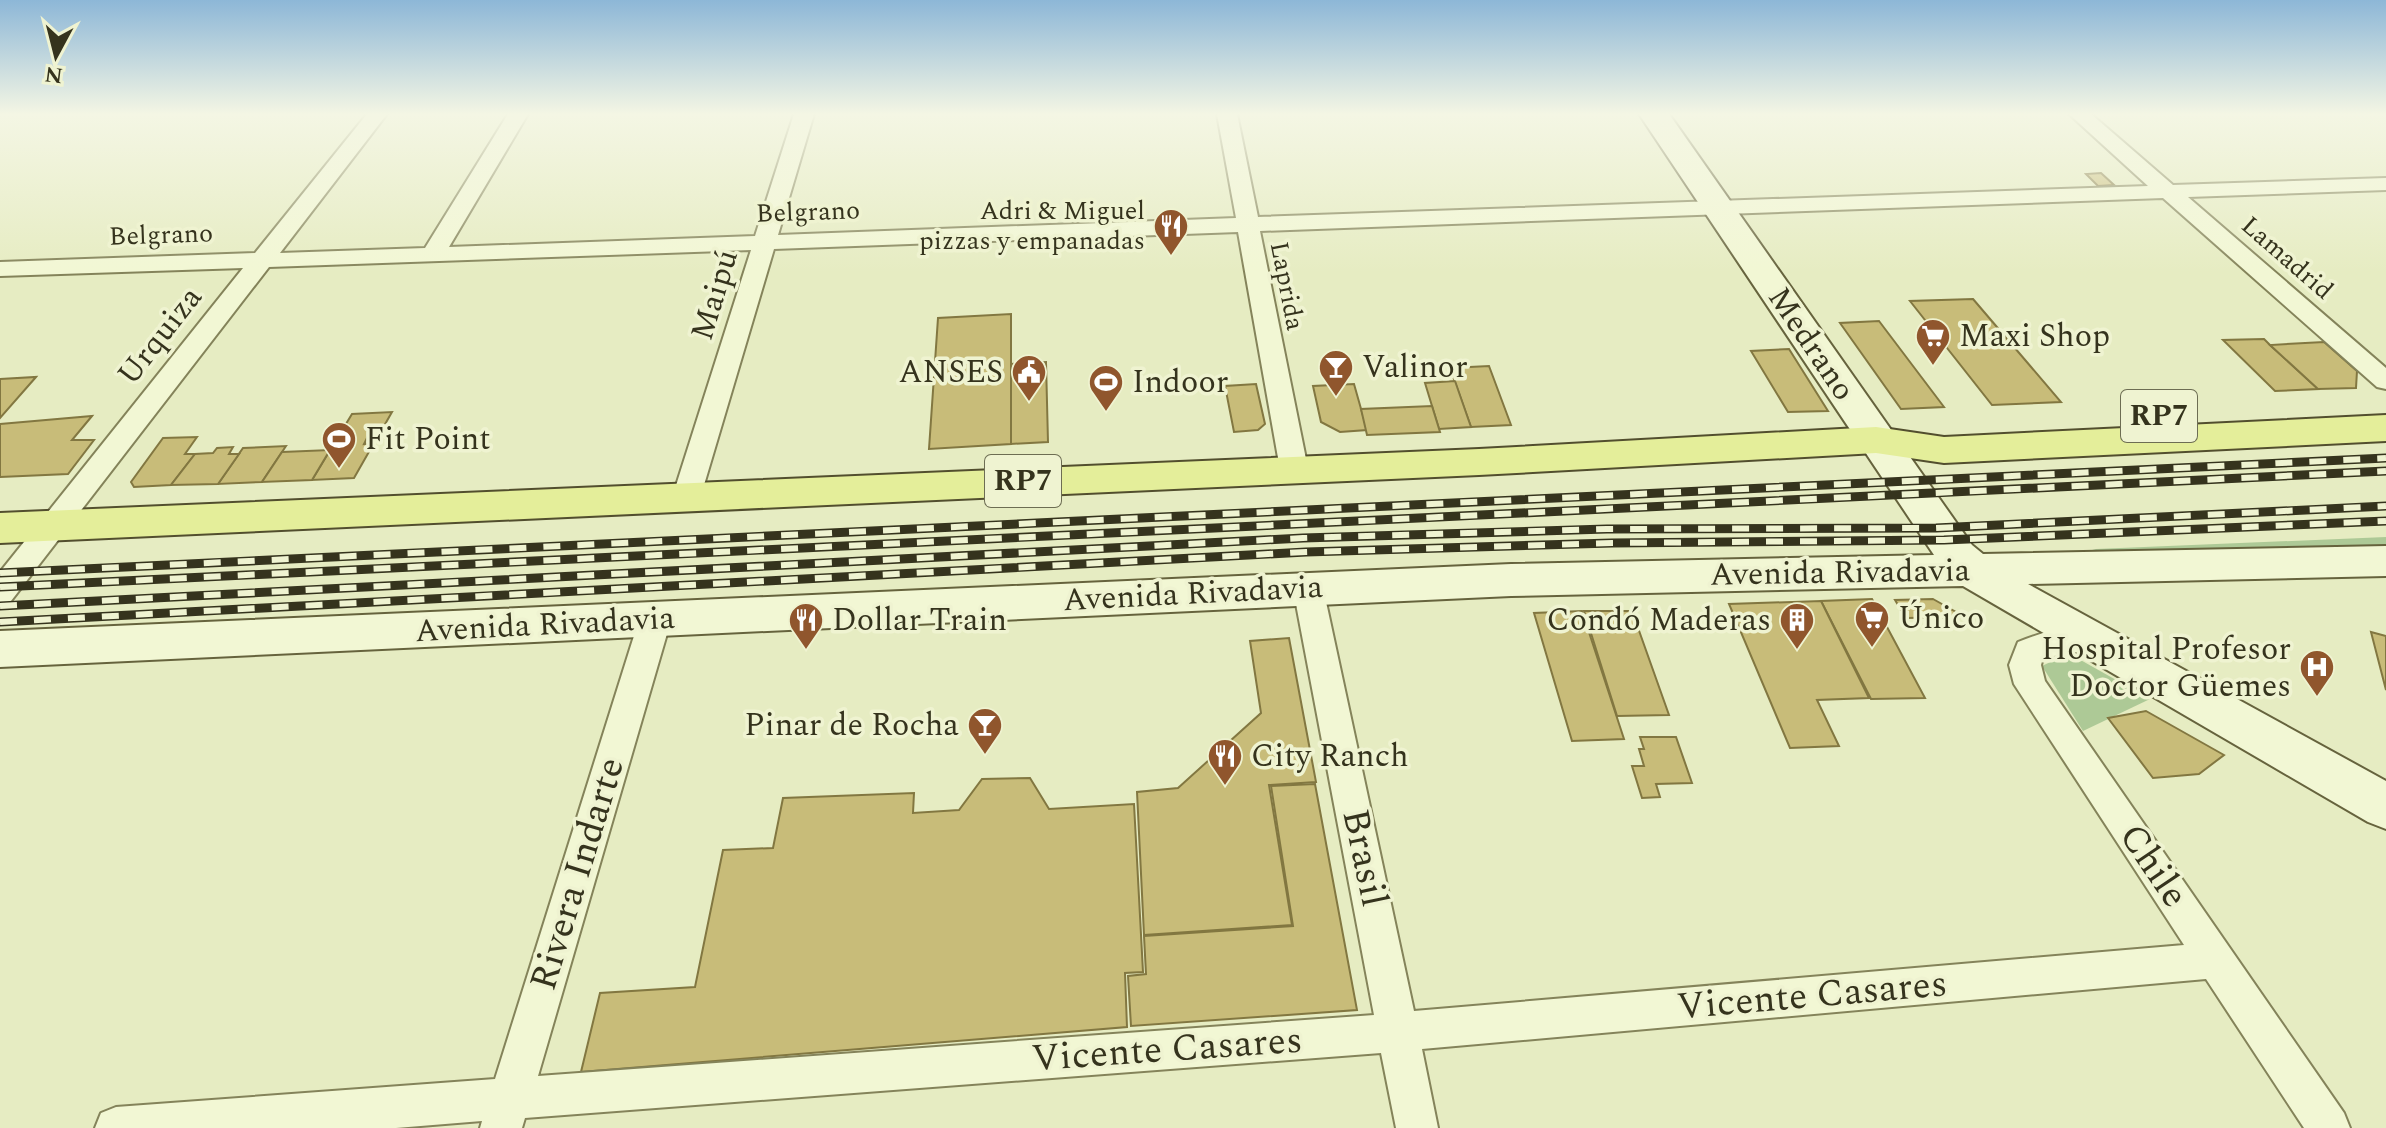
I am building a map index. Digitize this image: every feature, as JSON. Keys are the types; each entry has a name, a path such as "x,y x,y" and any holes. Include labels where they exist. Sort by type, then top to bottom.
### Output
{"main road":[{"name":"Medrano","path":"1690,167 1944,540 1973,570 2088,640 2386,807"},
{"name":"RP7","path":"1876,440 1932,425 2386,407"},
{"name":"RP7","path":"0,528 1876,440 1944,450 2386,428"},
{"name":"Avenida Rivadavia","path":"0,649 1511,580 2386,561"}],"street":[{"name":"Urquiza","path":"0,593 336,167"},
{"path":"433,254 486,167"},
{"name":"Maipú","path":"687,495 788,167"},
{"name":"Laprida","path":"1236,167 1294,469"},
{"name":"Lamadrid","path":"2141,167 2386,381"},
{"name":"Belgrano","path":"0,269 1247,227 2386,184"},
{"name":"Brasil","path":"1308,588 1417,1128"},
{"name":"Rivera Indarte","path":"506,1114 655,620"},
{"name":"Chile","path":"2088,640 2048,643 2029,651 2025,665 2030,684 2329,1128"},
{"name":"Vicente Casares","path":"116,1128 506,1114 2216,960"}],"green space":[{"path":"2386,537 2386,549 2081,553 2096,549"},
{"path":"2063,656 2077,658 2150,699 2083,731 2042,666"}],"building":[{"path":"2101,173 2114,185 2098,186 2086,174"},
{"path":"1973,299 2061,402 1992,405 1910,301"},
{"path":"1011,314 1011,444 929,449 938,318"},
{"path":"1879,321 1944,407 1901,409 1840,323"},
{"path":"2264,339 2318,389 2275,391 2223,340"},
{"path":"2324,342 2357,371 2356,388 2318,389 2270,345"},
{"path":"1789,349 1828,411 1788,412 1751,351"},
{"name":"ANSES","path":"1046,362 1048,442 1011,444 1011,364"},
{"path":"1489,366 1511,425 1471,427 1450,368"},
{"path":"36,377 0,418 0,379"},
{"path":"1455,381 1471,427 1439,429 1425,383"},
{"path":"1256,384 1265,424 1258,430 1234,432 1225,386"},
{"name":"Valinor","path":"1354,384 1367,430 1340,432 1321,422 1313,386"},
{"path":"1432,406 1440,432 1367,435 1361,409"},
{"path":"392,412 380,433 369,434 364,444 374,443 354,478 312,480 352,414"},
{"path":"92,416 72,440 94,440 68,474 0,477 0,424"},
{"path":"197,437 185,454 195,454 171,485 134,487 131,482 163,438"},
{"path":"286,446 262,482 218,484 243,448"},
{"path":"233,447 229,454 239,454 218,484 171,485 195,454"},
{"path":"330,450 312,480 262,482 282,452"},
{"name":"Único","path":"1872,599 1925,698 1871,699 1821,601"},
{"path":"1933,599 1965,617 1906,618 1895,600"},
{"name":"Condó Maderas","path":"1821,601 1869,698 1817,700 1839,746 1790,748 1729,604"},
{"path":"1582,611 1624,739 1572,741 1534,613"},
{"path":"1584,611 1632,611 1669,715 1617,716"},
{"path":"2371,632 2386,636 2386,690"},
{"name":"City Ranch","path":"1289,638 1316,782 1269,785 1292,925 1144,935 1137,792 1178,788 1261,713 1250,641"},
{"path":"2146,711 2224,755 2199,774 2153,778 2108,718"},
{"path":"1640,737 1676,737 1692,783 1656,784 1660,797 1642,798 1632,766 1644,766 1639,749 1644,749"},
{"path":"1030,778 1049,809 1134,804 1143,972 1125,973 1127,1027 581,1072 600,993 695,987 723,850 773,848 783,798 914,793 913,813 959,810 982,779"},
{"path":"1315,784 1357,1010 1131,1026 1128,976 1146,974 1144,936 1293,926 1271,786"}],"railway":[{"path":"0,573 2386,458"},
{"path":"0,587 2386,471"},
{"path":"0,606 1303,538 1607,529 1936,528 2386,506"},
{"path":"0,622 1306,552 1612,543 1944,540 2386,521"}],"place":[{"name":"Adri & Miguel pizzas y empanadas","path":"1171,257"},
{"name":"Maxi Shop","path":"1933,367"},
{"name":"Valinor","path":"1336,398"},
{"name":"ANSES","path":"1029,403"},
{"name":"Indoor","path":"1106,413"},
{"name":"Fit Point","path":"339,470"},
{"name":"Único","path":"1872,649"},
{"name":"Dollar Train","path":"806,651"},
{"name":"Condó Maderas","path":"1797,651"},
{"name":"Hospital Profesor Doctor Güemes","path":"2317,698"},
{"name":"Pinar de Rocha","path":"985,756"},
{"name":"City Ranch","path":"1225,787"}]}
